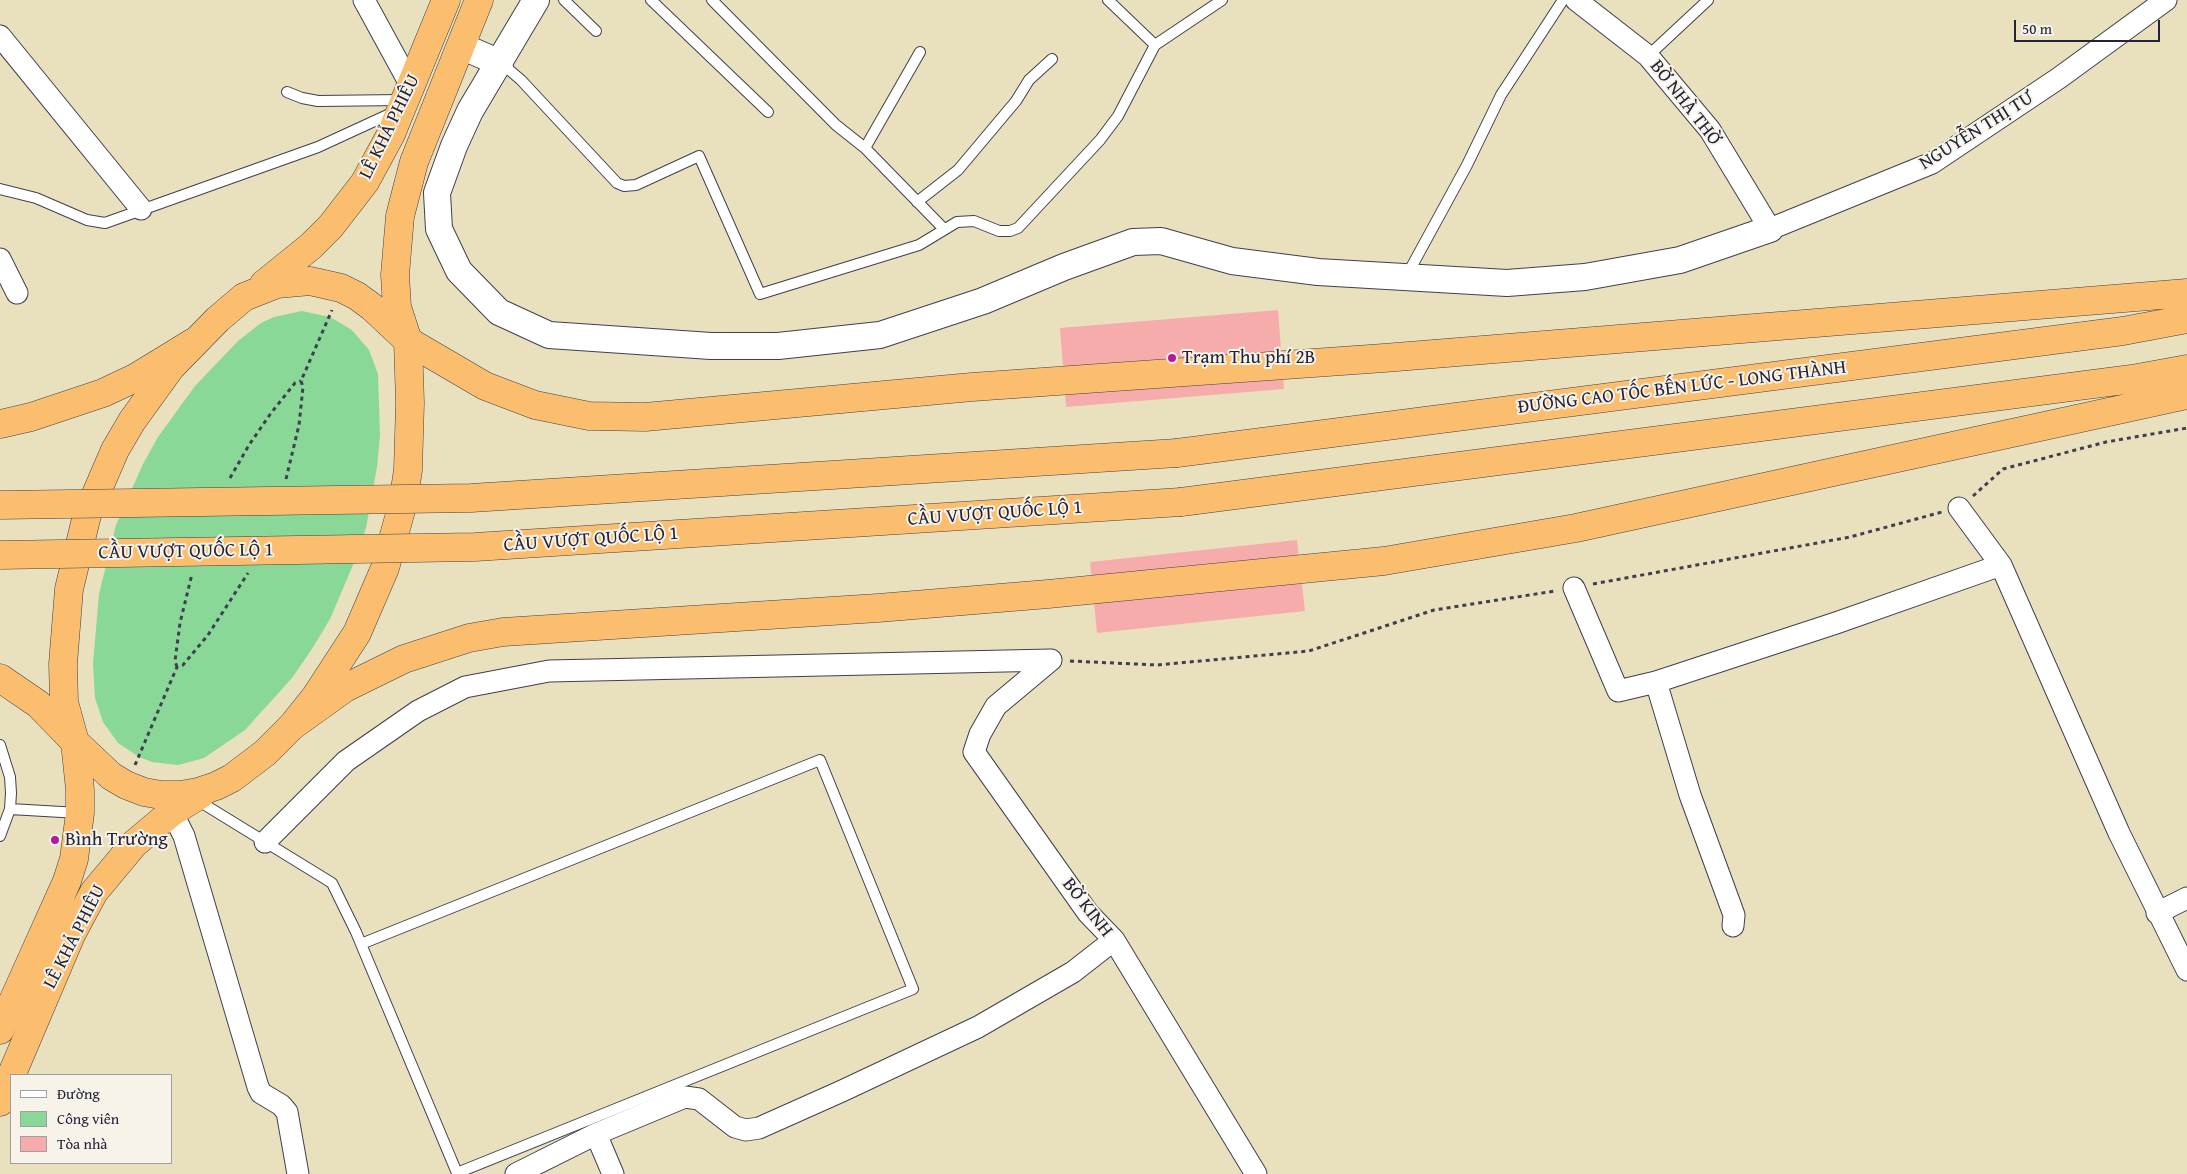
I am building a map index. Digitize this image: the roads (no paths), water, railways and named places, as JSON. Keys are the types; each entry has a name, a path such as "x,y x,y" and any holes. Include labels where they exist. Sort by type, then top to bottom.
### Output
{"highway":[{"name":"LÊ KHẢ PHIÊU","path":"244,297 290,265 331,226 365,182 383,150 446,0"},
{"name":"LÊ KHẢ PHIÊU","path":"292,726 338,666 357,633 373,599 390,552 403,503 408,470 410,403 408,341 397,307 395,275 397,244 406,188 479,0"},
{"path":"0,424 40,415 103,393 142,374 194,342 244,297 260,289 294,281 318,282 341,288 357,296 372,307 408,341 462,373 510,396 562,411 589,416 635,417 972,387 1404,356 2187,293"},
{"name":"ĐƯỜNG CAO TỐC BẾN LỨC - LONG THÀNH","path":"0,505 471,498 1177,453 2123,331 2187,319"},
{"name":"LÊ KHẢ PHIÊU","path":"0,1030 67,881 74,859 80,813 79,766 64,702 64,636 69,589 84,524 101,480 132,421 171,366 194,342"},
{"name":"CẦU VƯỢT QUỐC LỘ 1","path":"0,555 475,547 1181,502 2113,382 2187,369"},
{"path":"194,799 232,778 265,753 292,726 345,688 404,659 461,640 503,632 972,600 1384,561 1576,528 2187,395"},
{"path":"0,678 38,704 96,765 126,785 152,793 180,795 198,792 194,799"},
{"name":"LÊ KHẢ PHIÊU","path":"12,1074 71,935 94,892 134,844 194,799"},
{"name":"LÊ KHẢ PHIÊU","path":"0,1102 10,1078"}],"street":[{"path":"364,0 406,98"},
{"path":"536,0 470,111 454,146 437,192 439,229 459,271 499,312 549,335 721,346 778,346 880,335 983,301 1064,266 1133,242 1161,241 1232,261 1318,272 1507,283 1585,277 1680,260 1770,229"},
{"name":"BỜ NHÀ THỜ","path":"1576,0 1648,56 1710,130 1770,229"},
{"name":"NGUYỄN THỊ TƯ","path":"1770,229 1932,163 2059,78 2166,0"},
{"path":"0,36 141,209"},
{"path":"461,46 500,63"},
{"path":"440,98 470,111"},
{"path":"0,259 17,293"},
{"path":"1959,508 2001,565 2115,824 2157,913 2187,970"},
{"path":"1574,588 1618,691 1656,682 1836,623 2001,565"},
{"name":"BỜ KINH","path":"265,842 346,762 418,711 466,687 549,672 1051,660 996,706 980,734 974,752 1088,913 1114,940 1256,1174"},
{"path":"1656,682 1690,795 1734,915 1733,926"},
{"path":"194,799 184,836 258,1087 261,1092 281,1105 287,1112 298,1174"},
{"path":"2157,913 2187,898"},
{"path":"516,1174 596,1134 685,1097 692,1096 699,1099 735,1127 746,1130 759,1128 978,1027 1073,972 1114,940"},
{"path":"596,1134 613,1174"}],"lane":[{"path":"564,0 596,31"},
{"path":"650,0 768,112"},
{"path":"712,0 836,125 865,148 944,229"},
{"path":"1108,0 1155,45"},
{"path":"500,63 521,80 617,183 624,186 636,185 699,156 760,294 919,245 944,229 965,220 974,221 999,231 1010,231 1018,228 1100,140 1118,116 1155,45 1222,0"},
{"path":"1406,277 1467,164 1501,95 1563,0"},
{"path":"1648,56 1708,0"},
{"path":"865,148 920,52"},
{"path":"917,202 958,170 1016,101 1029,80 1052,59"},
{"path":"287,92 302,98 333,102 406,98"},
{"path":"0,189 36,198 95,223 117,220 141,209 318,147 406,98"},
{"path":"0,745 10,778 10,809 0,836"},
{"path":"194,799 332,883 361,944 456,1173 914,989 820,760 361,944"},
{"path":"10,809 80,813"}],"place":[{"name":"Trạm Thu phí 2B","path":"1172,358"},
{"name":"Bình Trường","path":"55,840"}]}
